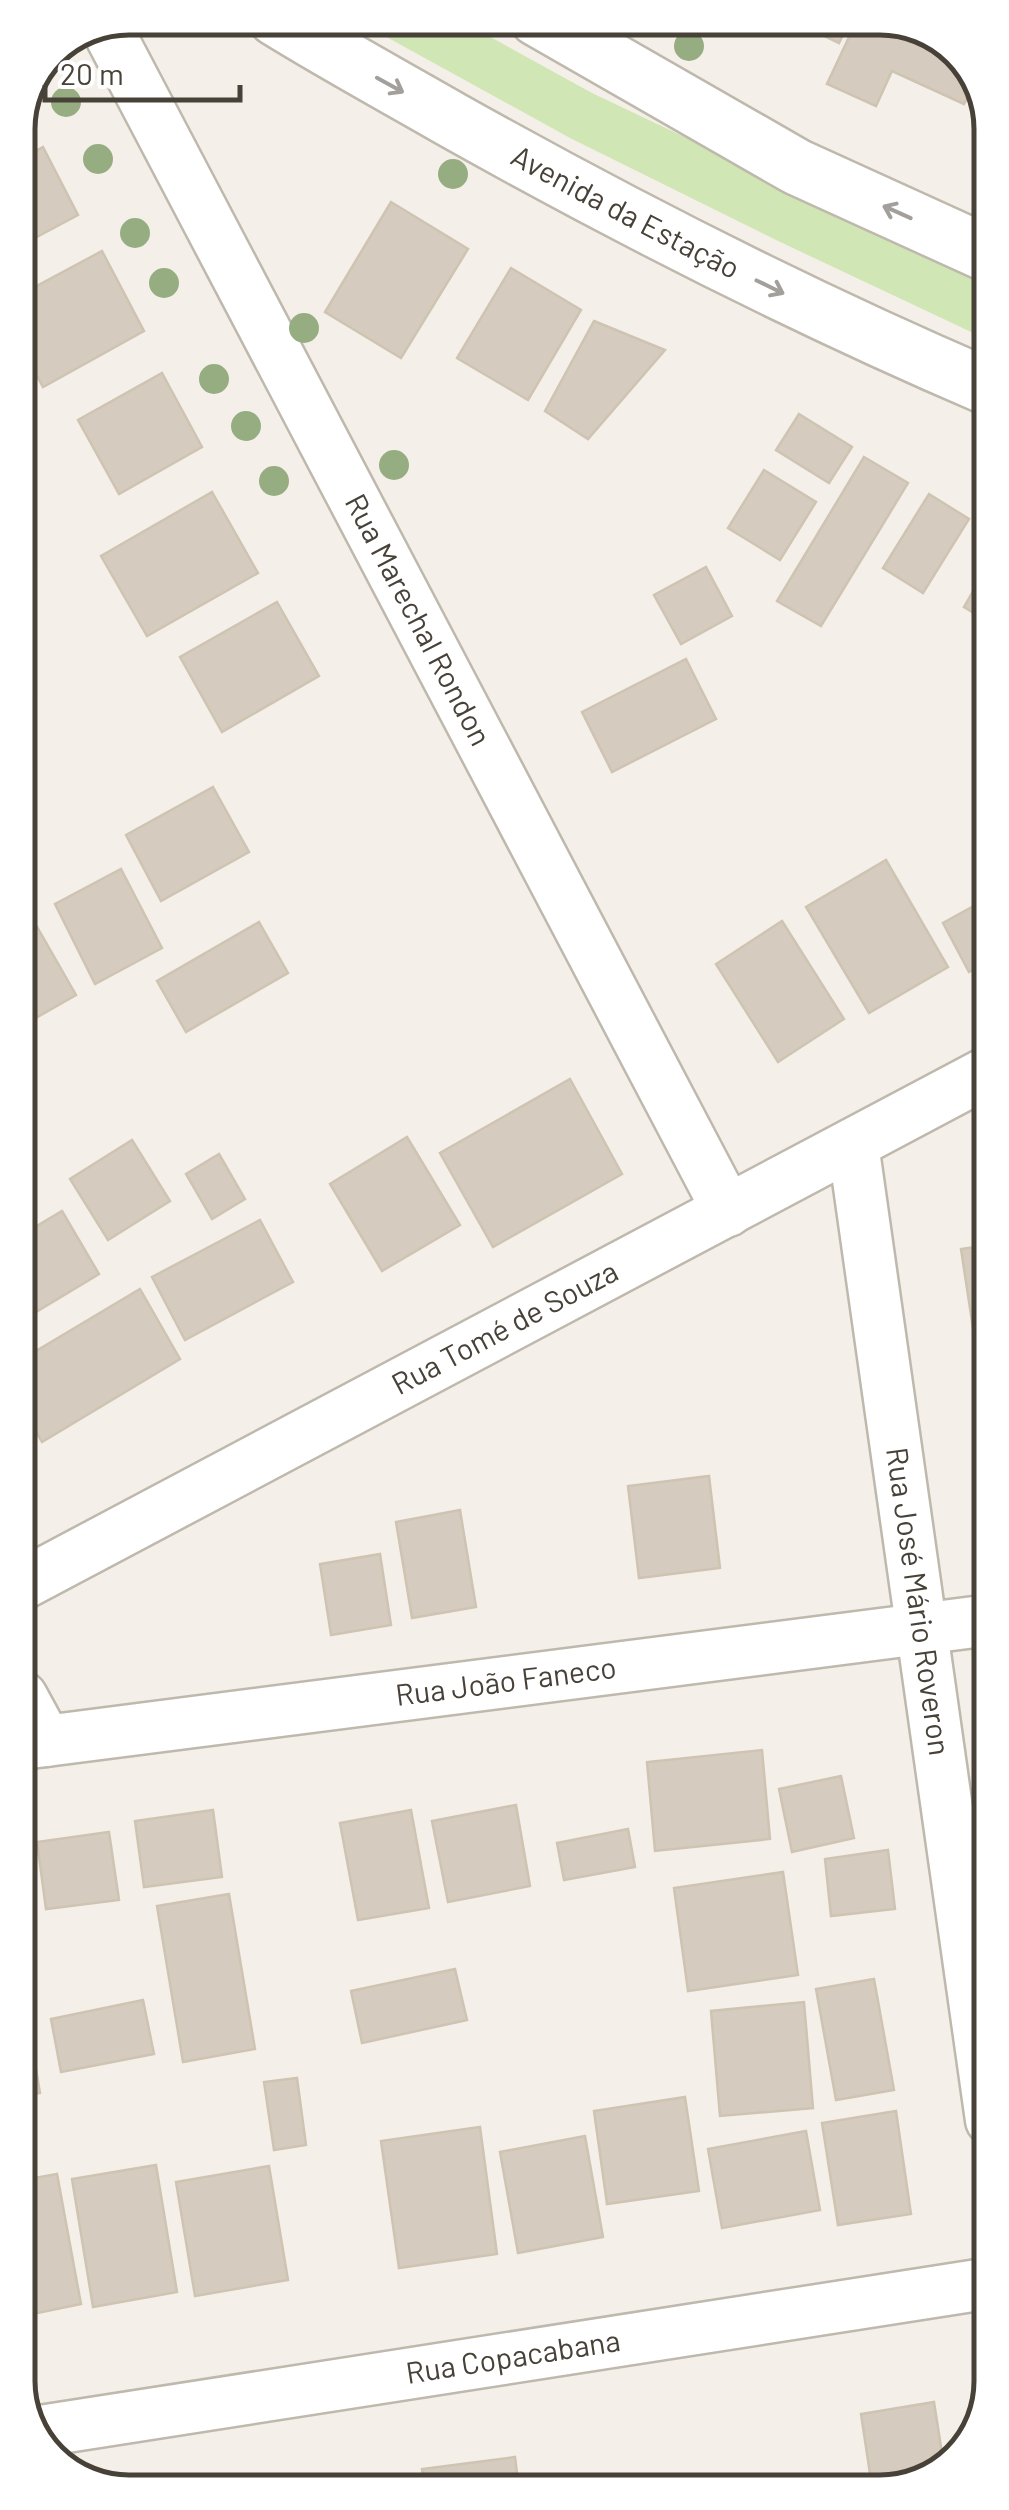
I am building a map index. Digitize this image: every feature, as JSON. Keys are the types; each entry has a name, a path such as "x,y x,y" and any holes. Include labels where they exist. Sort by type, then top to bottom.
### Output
{"street":[{"name":"Avenida da Estação","path":"303,35 554,177 768,286 974,380"},
{"path":"567,35 797,167 974,247"},
{"name":"Rua Marechal Rondon","path":"111,37 728,1211"},
{"name":"Rua Tomé de Souza","path":"35,1579 974,1079"},
{"name":"Rua José Mário Roveron","path":"853,1144 974,2000"},
{"name":"Rua João Faneco","path":"35,1742 974,1623"},
{"name":"Rua Copacabana","path":"49,2430 974,2287"}],"green space":[{"path":"383,35 487,35 592,93 974,274 974,333 776,240 570,138"}],"building":[{"path":"822,35 843,35 839,43"},
{"path":"850,35 886,35 910,40 937,54 955,72 968,96 964,104 892,71 876,106 827,84"},
{"path":"43,147 78,215 35,238 35,151"},
{"path":"391,202 468,249 401,358 325,312"},
{"path":"102,251 144,331 43,387 35,372 35,287"},
{"path":"511,268 581,310 528,400 457,358"},
{"path":"594,321 665,350 588,439 545,411"},
{"path":"162,373 202,447 119,494 78,420"},
{"path":"799,414 852,447 829,483 776,450"},
{"path":"864,457 908,483 821,626 777,601"},
{"path":"764,470 816,502 780,560 728,528"},
{"path":"212,492 258,573 147,636 101,556"},
{"path":"929,494 969,519 923,593 883,568"},
{"path":"706,567 732,616 681,644 654,595"},
{"path":"974,590 974,613 964,607"},
{"path":"277,602 319,676 222,732 180,657"},
{"path":"686,659 716,719 612,772 582,712"},
{"path":"213,787 249,852 161,901 126,835"},
{"path":"886,860 948,967 869,1013 806,907"},
{"path":"121,869 162,948 95,984 55,904"},
{"path":"974,906 974,969 969,972 943,923"},
{"path":"782,921 844,1019 778,1062 716,964"},
{"path":"259,922 288,973 186,1032 157,981"},
{"path":"35,923 76,995 35,1018"},
{"path":"570,1079 622,1174 493,1247 440,1153"},
{"path":"407,1137 460,1225 382,1271 330,1184"},
{"path":"132,1140 170,1201 108,1240 70,1179"},
{"path":"219,1154 245,1199 212,1219 186,1174"},
{"path":"62,1211 99,1274 35,1313 35,1227"},
{"path":"260,1220 293,1282 185,1340 152,1277"},
{"path":"974,1247 974,1335 961,1249"},
{"path":"140,1289 180,1359 42,1442 35,1430 35,1352"},
{"path":"709,1476 720,1568 639,1578 628,1486"},
{"path":"460,1510 476,1607 412,1618 396,1522"},
{"path":"380,1554 391,1625 331,1635 320,1564"},
{"path":"762,1750 770,1839 655,1851 647,1762"},
{"path":"841,1776 854,1838 792,1852 779,1789"},
{"path":"516,1805 530,1886 448,1902 432,1821"},
{"path":"213,1810 222,1877 144,1887 135,1821"},
{"path":"411,1810 429,1908 358,1920 340,1823"},
{"path":"628,1829 635,1867 564,1880 557,1843"},
{"path":"109,1832 119,1900 46,1909 37,1842"},
{"path":"888,1850 895,1909 831,1916 825,1859"},
{"path":"783,1872 798,1975 688,1991 674,1888"},
{"path":"229,1894 255,2049 183,2062 157,1906"},
{"path":"455,1969 467,2020 362,2043 351,1991"},
{"path":"874,1979 894,2090 836,2100 816,1989"},
{"path":"143,2000 154,2054 61,2072 51,2019"},
{"path":"804,2002 813,2108 720,2116 711,2011"},
{"path":"35,2064 40,2093 35,2094"},
{"path":"297,2078 306,2145 274,2150 264,2082"},
{"path":"685,2097 699,2191 607,2204 594,2111"},
{"path":"896,2111 911,2214 838,2225 822,2123"},
{"path":"480,2127 497,2254 399,2268 381,2141"},
{"path":"806,2131 820,2210 722,2228 708,2149"},
{"path":"585,2136 603,2237 518,2253 500,2152"},
{"path":"156,2165 177,2292 93,2307 72,2179"},
{"path":"269,2166 288,2280 195,2296 176,2182"},
{"path":"57,2174 81,2304 35,2314 35,2178"},
{"path":"934,2402 942,2452 910,2470 870,2475 861,2414"},
{"path":"515,2457 517,2475 423,2475 422,2469"}]}
